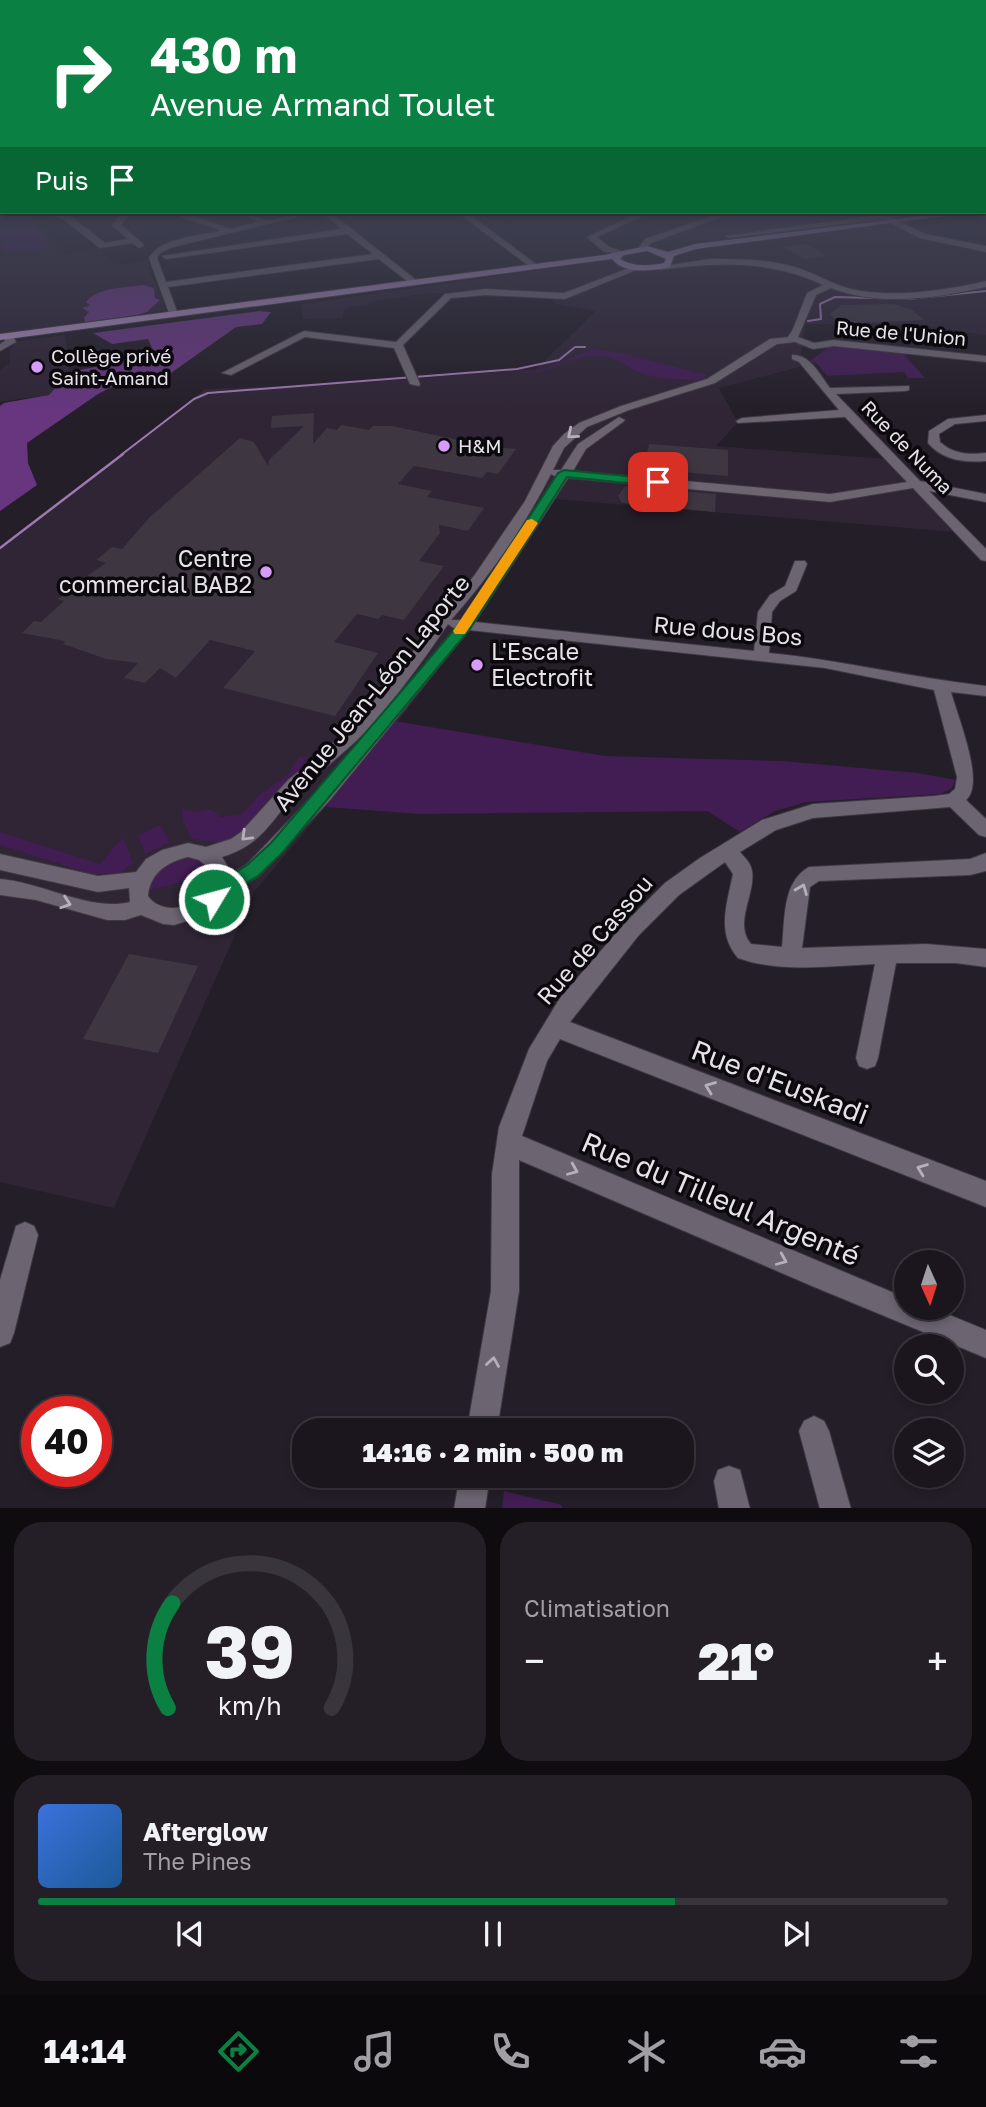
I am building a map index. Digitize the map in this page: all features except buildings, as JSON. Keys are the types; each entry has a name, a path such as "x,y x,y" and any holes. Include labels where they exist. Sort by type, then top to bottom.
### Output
{"main road":[{"path":"4,341 505,271"},
{"path":"4,341 173,314 536,271"}],"street":[{"path":"159,271 173,314"},
{"path":"163,285 265,271"},
{"path":"400,271 416,284"},
{"path":"566,296 605,271"},
{"path":"398,345 448,296 486,292 566,296 601,282 609,271"},
{"path":"798,271 855,292 884,294 973,292 986,284"},
{"path":"589,284 601,282"},
{"path":"787,355 814,352 802,340 812,293 830,285"},
{"path":"227,373 304,334 398,345"},
{"name":"Rue de l'Union","path":"787,355 774,341 802,340 986,359"},
{"path":"2,361 4,341"},
{"path":"398,345 413,378"},
{"name":"Rue de Numa","path":"787,355 827,391 986,558"},
{"name":"Avenue Jean-Léon Laporte","path":"207,854 237,845 295,784 344,743 417,658 443,620 479,579 531,501 559,446 583,425 625,408 787,355"},
{"name":"Avenue Jean-Léon Laporte","path":"219,890 252,871 277,848 465,626 582,447 607,426 643,409 707,391 729,380 759,358 787,355"},
{"path":"827,391 905,388"},
{"path":"742,421 848,413"},
{"path":"986,418 952,421 933,433 934,443 945,452 964,457 986,457"},
{"path":"544,472 830,498 916,484 986,498"},
{"path":"761,656 765,612 775,598 791,589 800,564"},
{"name":"Rue dous Bos","path":"443,620 465,626 856,668 941,686 986,691"},
{"path":"941,686 966,777 964,792 954,800 986,830"},
{"name":"Rue de Cassou","path":"484,1418 505,1291 505,1174 511,1127 525,1084 553,1026 632,929 672,889 769,825 799,814 826,809 954,800"},
{"path":"188,850 207,854 221,866 223,881 214,899 183,916 160,916 144,906 138,897 140,879 153,863 163,857 188,850"},
{"path":"727,851 742,868 743,874 733,931 739,947 756,954 791,956 934,952 986,958"},
{"path":"791,956 800,885 805,878 816,873 970,867 986,861"},
{"path":"0,862 98,884 140,879"},
{"path":"0,887 29,890 93,911 131,912 144,906"},
{"path":"867,1058 887,955"},
{"name":"Rue d'Euskadi","path":"553,1026 986,1194"},
{"name":"Rue du Tilleul Argenté","path":"509,1146 526,1149 821,1277 986,1344"},
{"path":"0,1333 25,1235"},
{"path":"814,1431 836,1508"},
{"path":"469,1508 473,1488"}],"shaded area":[{"path":"0,271 150,271 166,310 0,334"},
{"path":"529,271 986,271 986,335 916,324 805,324 799,367 719,388 738,422 716,446 886,459 955,532 554,499 468,631 403,715 254,892 114,1208 0,1182 0,548 205,389 354,383 536,369 596,311 556,304 549,294 488,290 423,294 368,302 369,304 345,308 342,318 303,319 301,304"},
{"path":"143,285 154,288 155,298 160,300 147,312 85,322 84,318 89,312 82,308 90,305 86,302 97,293"},
{"path":"259,311 271,312 262,324 236,327 171,373 118,384 98,394 27,443 28,463 37,485 0,511 0,406 49,395 70,372 145,357 154,352 148,339 112,344 93,333"},
{"name":"Collège privé Saint-Amand","path":"65,335 70,372 60,385 49,395 0,402 0,370 10,363 10,348 19,341"},
{"path":"830,346 901,351 925,378 908,378 904,372 827,376 817,364 810,361"},
{"path":"592,349 621,353 707,375 702,380 657,377 643,374 618,360 598,356 577,359 537,372 514,373 546,368"},
{"path":"394,721 605,756 782,761 917,773 956,780 951,789 940,794 806,802 775,811 740,832 707,811 420,814 326,807"},
{"path":"299,757 307,757 301,769 238,835 222,843 192,839 183,821 182,809 198,812 210,809 221,817 238,815 288,774"},
{"path":"160,825 170,842 145,854 138,835"},
{"path":"0,832 100,864 123,837 133,863 120,873 92,874 0,845"},
{"path":"181,859 198,860 213,870 187,881 149,890 148,885 164,864"},
{"path":"504,1491 562,1505 562,1508 502,1508"}],"waterway":[{"path":"808,321 821,319 820,304 835,297 909,299 986,291"},
{"path":"121,455 194,399 208,393 517,369 559,360 575,347 585,347"},
{"path":"0,548 123,454"}],"slow traffic":[{"path":"460,631 532,523"}],"place":[{"name":"Collège privé Saint-Amand","path":"37,367"},
{"name":"H&M","path":"444,446"},
{"name":"Centre commercial BAB2","path":"266,572"},
{"name":"L'Escale Electrofit","path":"477,665"}],"route":[{"path":"214,899 219,890 252,871 277,848 465,626 564,473 658,482"}]}
